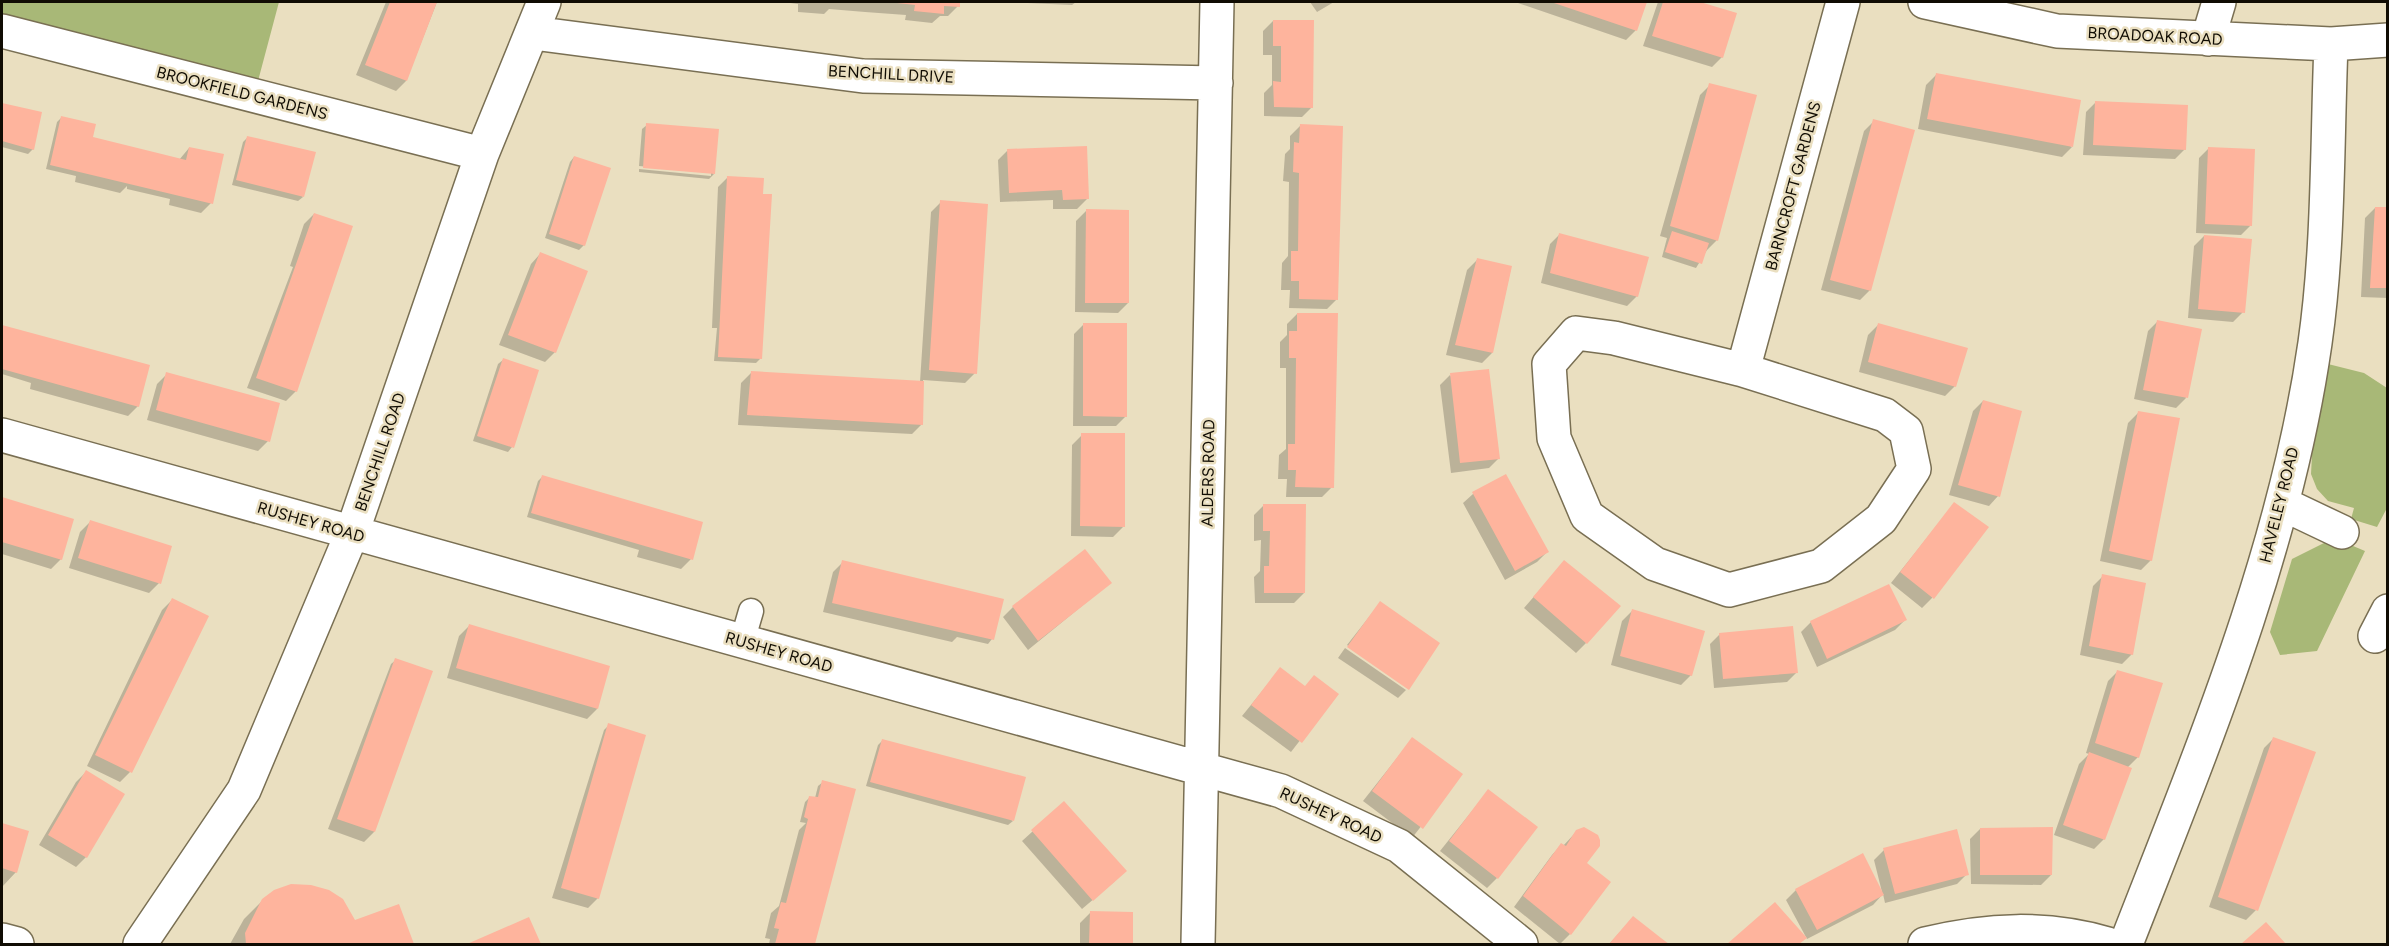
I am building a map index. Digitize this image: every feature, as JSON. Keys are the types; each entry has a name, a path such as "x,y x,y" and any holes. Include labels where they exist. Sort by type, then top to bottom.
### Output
{"street":[{"name":"BENCHILL ROAD","path":"140,945 244,790 352,534 482,154 544,2"},
{"name":"ALDERS ROAD","path":"1198,945 1217,2"},
{"name":"BARNCROFT GARDENS","path":"1743,370 1843,2"},
{"name":"BROADOAK ROAD","path":"1925,2 2056,31 2331,44 2388,40"},
{"path":"2208,39 2219,2"},
{"name":"BROOKFIELD GARDENS","path":"2,31 482,154"},
{"name":"BENCHILL DRIVE","path":"532,33 863,76 1216,83"},
{"name":"HAVELEY ROAD","path":"2126,945 2225,689 2283,504 2315,346 2323,286 2331,44"},
{"path":"1576,333 1614,338 1743,370 1885,415 1906,431 1914,469 1881,519 1821,566 1729,590 1654,564 1587,516 1554,438 1549,364 1576,333"},
{"name":"RUSHEY ROAD","path":"2,435 1281,791 1399,846 1521,945"},
{"path":"2283,504 2342,532"},
{"path":"1925,945 2007,931 2050,931 2108,945"},
{"path":"2,940 17,945"}],"lane":[{"path":"742,642 751,610"}],"green space":[{"path":"2,2 279,2 254,96 2,32"},
{"path":"2324,363 2364,373 2387,388 2387,508 2377,527 2351,519 2354,508 2328,501 2317,489 2311,474 2313,437"},
{"path":"2334,538 2365,551 2317,651 2280,655 2270,632 2292,559"}],"building":[{"path":"390,2 437,2 407,81 365,65"},
{"path":"888,2 960,2 960,7 944,6 944,14 914,11 915,5"},
{"path":"1551,2 1647,2 1637,31"},
{"path":"1663,2 1700,2 1737,13 1723,58 1652,36"},
{"path":"1273,20 1314,20 1313,108 1274,107 1273,81 1281,82 1281,46 1273,46"},
{"path":"1936,73 2081,100 2073,147 1927,119"},
{"path":"1709,83 1757,95 1718,241 1670,226"},
{"path":"2095,101 2188,105 2186,150 2093,145"},
{"path":"2,103 42,112 34,150 2,141"},
{"path":"61,116 96,124 93,137 186,160 189,147 224,154 213,204 50,165"},
{"path":"1873,119 1915,130 1871,291 1830,280"},
{"path":"646,123 719,129 715,174 643,168"},
{"path":"1300,124 1343,126 1338,300 1299,299 1299,281 1291,281 1291,251 1298,251 1299,173 1293,172 1294,142 1299,143"},
{"path":"247,136 316,152 304,197 236,180"},
{"path":"1087,146 1089,199 1063,200 1062,190 1009,193 1007,149"},
{"path":"2208,147 2255,149 2252,226 2205,224"},
{"path":"574,156 611,168 585,246 549,234"},
{"path":"727,176 764,178 763,194 772,194 762,359 718,357"},
{"path":"940,200 988,204 977,374 929,370"},
{"path":"2375,207 2388,207 2388,288 2370,288"},
{"path":"1086,209 1129,210 1129,303 1085,303"},
{"path":"314,213 353,226 297,392 256,378"},
{"path":"1672,231 1709,243 1702,264 1665,252"},
{"path":"1559,233 1649,257 1638,297 1550,273"},
{"path":"2204,235 2252,239 2245,313 2198,309"},
{"path":"540,252 588,271 556,353 508,335"},
{"path":"1477,258 1512,266 1493,353 1455,345"},
{"path":"1297,313 1338,313 1334,488 1295,487 1296,470 1288,470 1288,444 1295,444 1296,358 1289,358 1289,331 1297,331"},
{"path":"2157,320 2202,329 2188,398 2143,390"},
{"path":"1083,323 1127,323 1127,417 1083,416"},
{"path":"1878,323 1968,348 1956,387 1868,362"},
{"path":"2,325 150,365 139,407 2,369"},
{"path":"503,358 539,370 514,448 477,436"},
{"path":"1489,369 1500,459 1460,463 1450,373"},
{"path":"751,371 924,381 923,425 747,415"},
{"path":"166,372 280,403 270,442 156,410"},
{"path":"1983,400 2022,411 2000,497 1958,485"},
{"path":"2138,411 2180,418 2152,561 2109,551"},
{"path":"1081,433 1125,433 1125,527 1080,526"},
{"path":"1506,474 1549,552 1515,571 1472,492"},
{"path":"542,475 703,522 693,560 531,513"},
{"path":"2,497 74,519 62,560 2,542"},
{"path":"1954,502 1989,527 1934,599 1900,572"},
{"path":"1263,504 1306,504 1305,593 1264,593 1264,566 1269,566 1270,531 1263,531"},
{"path":"90,520 172,546 161,584 78,558"},
{"path":"1085,549 1112,583 1038,641 1012,606"},
{"path":"842,560 1004,599 994,640 832,603"},
{"path":"1564,560 1621,606 1587,644 1533,597"},
{"path":"2102,574 2146,583 2133,655 2089,646"},
{"path":"1889,584 1907,620 1827,659 1810,621"},
{"path":"172,598 209,616 132,773 95,755"},
{"path":"1380,601 1440,643 1409,690 1347,647"},
{"path":"1632,609 1705,631 1692,676 1620,656"},
{"path":"469,624 610,666 598,709 456,668"},
{"path":"1793,626 1798,673 1723,679 1719,633"},
{"path":"395,658 433,671 375,832 337,819"},
{"path":"1280,667 1305,686 1314,675 1339,694 1302,743 1251,705"},
{"path":"2117,670 2163,683 2139,758 2095,743"},
{"path":"608,723 646,735 599,899 561,888"},
{"path":"1412,737 1463,774 1423,829 1372,791"},
{"path":"2273,737 2316,752 2258,911 2218,897"},
{"path":"882,739 1026,777 1014,821 870,782"},
{"path":"2089,752 2132,768 2105,840 2063,825"},
{"path":"86,770 125,794 87,858 48,835"},
{"path":"822,780 856,789 815,944 775,944 779,929 774,928 781,902 786,903 808,819 804,817 809,796 818,797"},
{"path":"1488,789 1538,827 1498,879 1449,841"},
{"path":"1064,801 1127,871 1093,901 1031,830"},
{"path":"2,823 29,831 17,873 2,868"},
{"path":"1584,827 1598,835 1600,840 1600,846 1587,863 1611,882 1571,935 1523,896 1561,843 1566,846 1576,830"},
{"path":"2053,827 2052,875 1980,875 1980,828"},
{"path":"1957,829 1969,875 1895,894 1883,848"},
{"path":"1863,853 1884,895 1817,930 1795,889"},
{"path":"291,884 311,885 329,890 343,899 355,920 399,904 414,944 246,944 245,933 262,899 274,890"},
{"path":"1775,902 1807,938 1799,944 1727,944"},
{"path":"1090,911 1133,912 1133,944 1089,944"},
{"path":"1633,916 1661,938 1669,944 1609,944"},
{"path":"529,917 541,944 467,944"},
{"path":"2266,922 2286,944 2241,944"}]}
